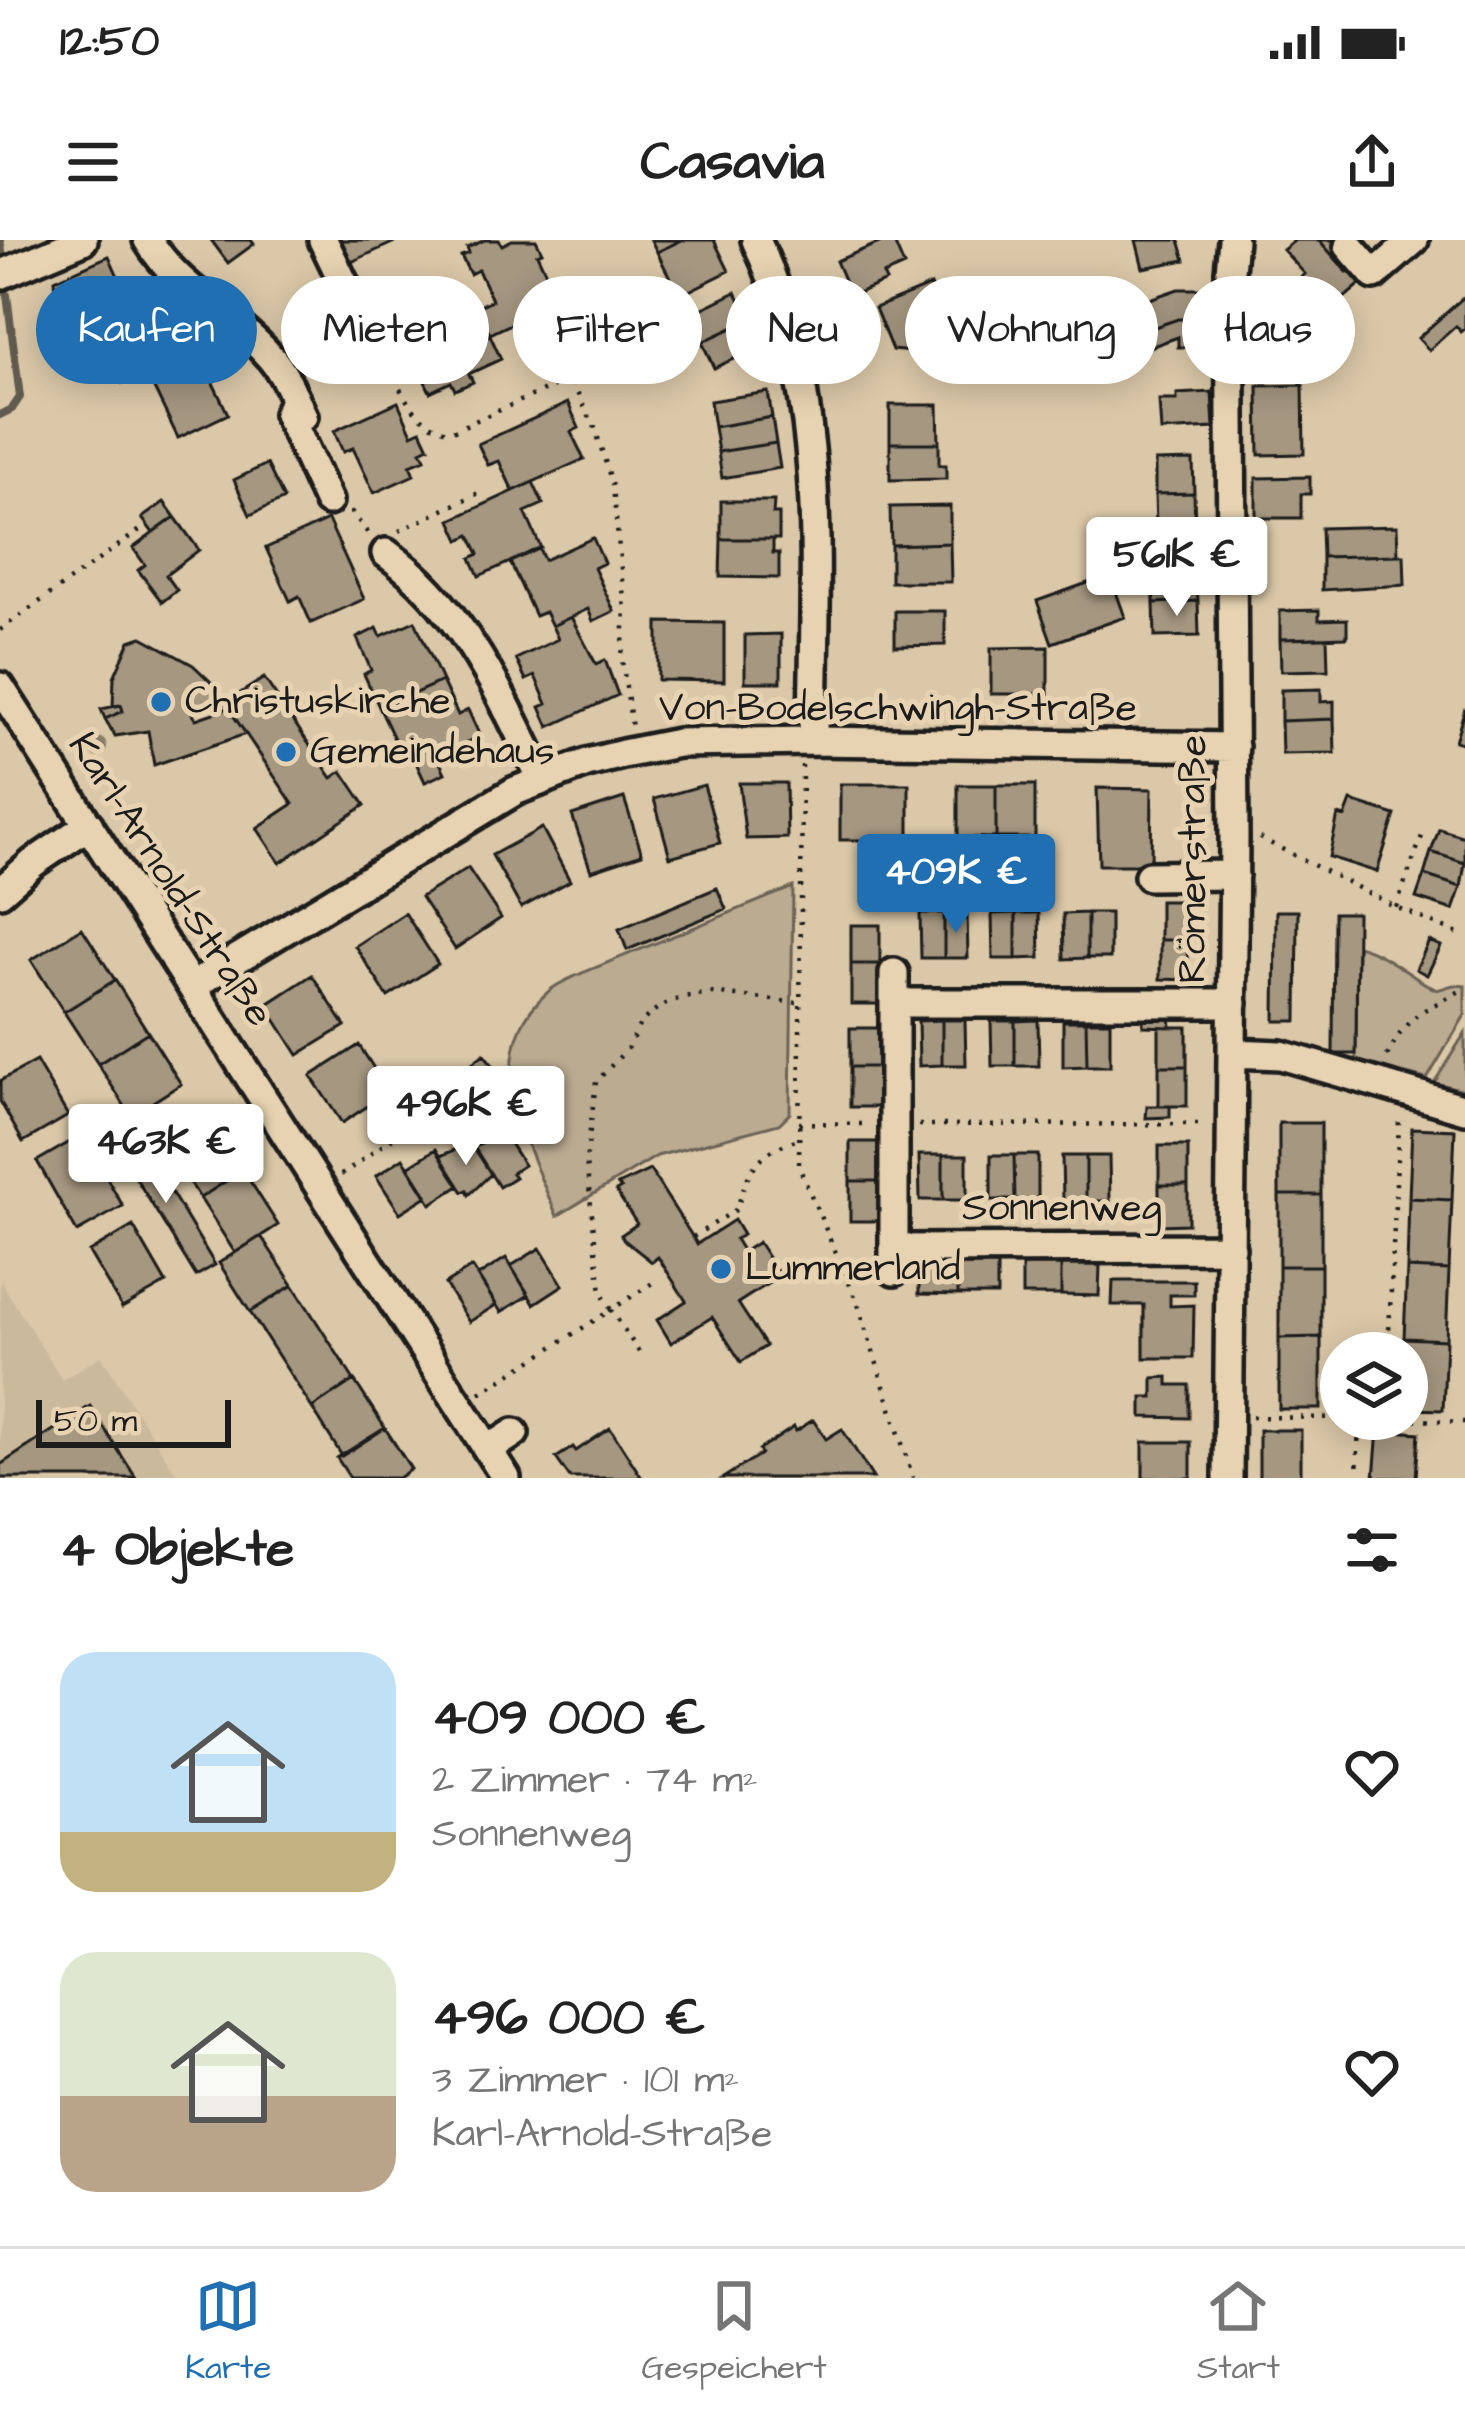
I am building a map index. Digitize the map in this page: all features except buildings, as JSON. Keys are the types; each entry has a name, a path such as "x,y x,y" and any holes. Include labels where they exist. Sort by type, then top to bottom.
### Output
{"street":[{"path":"0,275 83,240"},
{"path":"148,240 174,274 266,341 300,404 288,414 328,501"},
{"path":"323,240 340,276"},
{"path":"756,240 788,323 808,406 814,491 807,741"},
{"name":"Römerstraße","path":"1228,1478 1233,240"},
{"path":"1359,243 1399,248"},
{"path":"380,544 469,639 542,779"},
{"name":"Karl-Arnold-Straße","path":"0,687 506,1478"},
{"name":"Von-Bodelschwingh-Straße","path":"192,986 482,810 542,779 637,751 678,743 807,741 1234,747"},
{"path":"0,892 89,825"},
{"path":"1148,876 1234,875"},
{"name":"Sonnenweg","path":"893,973 894,1260 1231,1248"},
{"path":"894,1003 1233,1003"},
{"path":"1233,1053 1281,1055 1465,1109"},
{"path":"488,1450 514,1433"}],"path":[{"path":"399,384 413,411 435,428 450,432 570,379 595,428 614,487 625,610 622,660 637,751"},
{"path":"380,544 483,491"},
{"path":"0,630 143,528"},
{"path":"807,741 800,1003 802,1179 858,1304 913,1478"},
{"path":"1396,907 1422,836"},
{"path":"1234,837 1264,838 1465,937"},
{"path":"1372,1082 1376,1068 1414,1012 1465,988"},
{"path":"639,1352 601,1292 586,1162 596,1082 627,1049 641,1022 659,1007 683,997 711,993 800,1003"},
{"path":"1389,1332 1401,1090"},
{"path":"321,1188 417,1121 431,1141 484,1103"},
{"path":"799,1124 1233,1124"},
{"path":"693,1237 737,1209 748,1172 761,1158 776,1146 799,1139"},
{"path":"460,1406 654,1282"},
{"path":"1228,1417 1320,1418"},
{"path":"1428,1421 1465,1422"},
{"path":"1357,1478 1358,1440"}],"shaded area":[{"path":"793,887 790,1113 779,1124 657,1156 557,1216 533,1161 515,1101 516,1042 527,1015 565,981"},
{"path":"1357,946 1437,990 1465,986 1465,1015 1427,1079 1356,1062"},
{"path":"1465,1033 1465,1090 1434,1083"},
{"path":"0,1280 62,1380 101,1356 179,1478 0,1478"}],"waterway":[{"path":"0,240 2,251"},
{"path":"0,415 20,397 7,295"}],"place":[{"name":"Christuskirche","path":"161,702"},
{"name":"Gemeindehaus","path":"286,752"},
{"name":"Lummerland","path":"721,1269"}]}
